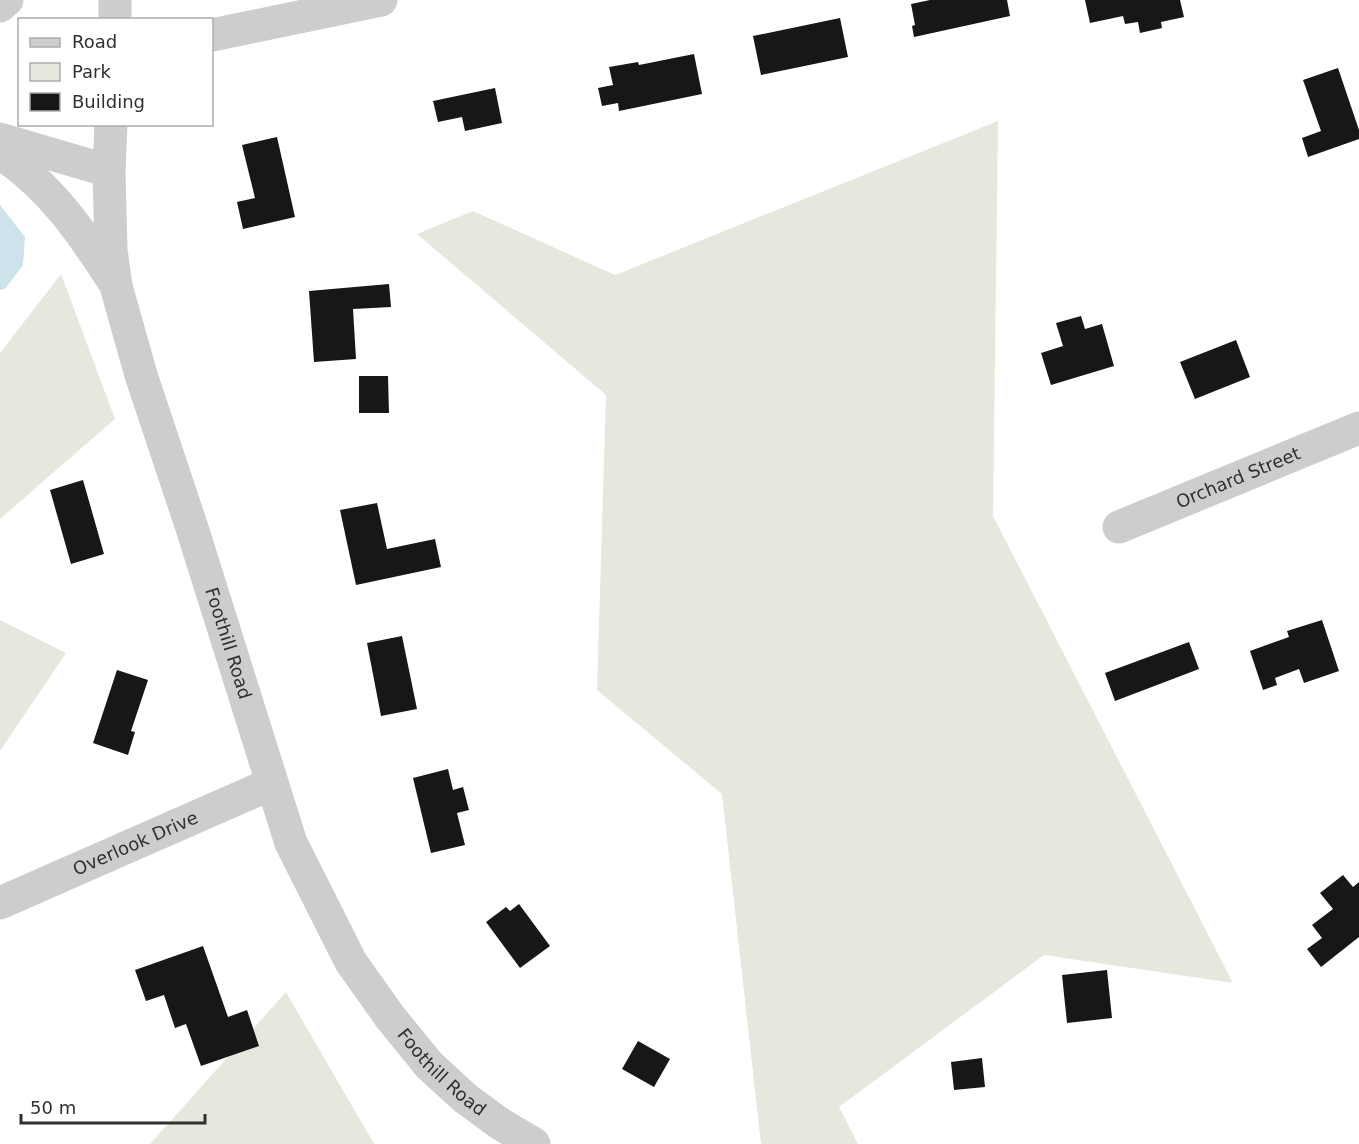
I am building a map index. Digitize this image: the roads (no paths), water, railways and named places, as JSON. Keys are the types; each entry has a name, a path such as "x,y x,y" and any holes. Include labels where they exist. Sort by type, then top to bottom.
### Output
{"street":[{"path":"0,6 7,0"},
{"path":"115,0 115,18"},
{"path":"213,35 381,0"},
{"name":"Foothill Road","path":"111,126 109,171 111,250 116,286 141,375 192,528 270,784 291,843 351,962 390,1017 429,1065 465,1098 499,1123 534,1144"},
{"path":"0,139 109,171"},
{"path":"0,153 40,184 67,213 116,286"},
{"name":"Orchard Street","path":"1119,527 1359,428"},
{"name":"Overlook Drive","path":"0,903 270,784"}],"water":[{"path":"0,205 25,237 23,265 5,289 0,290"}]}
